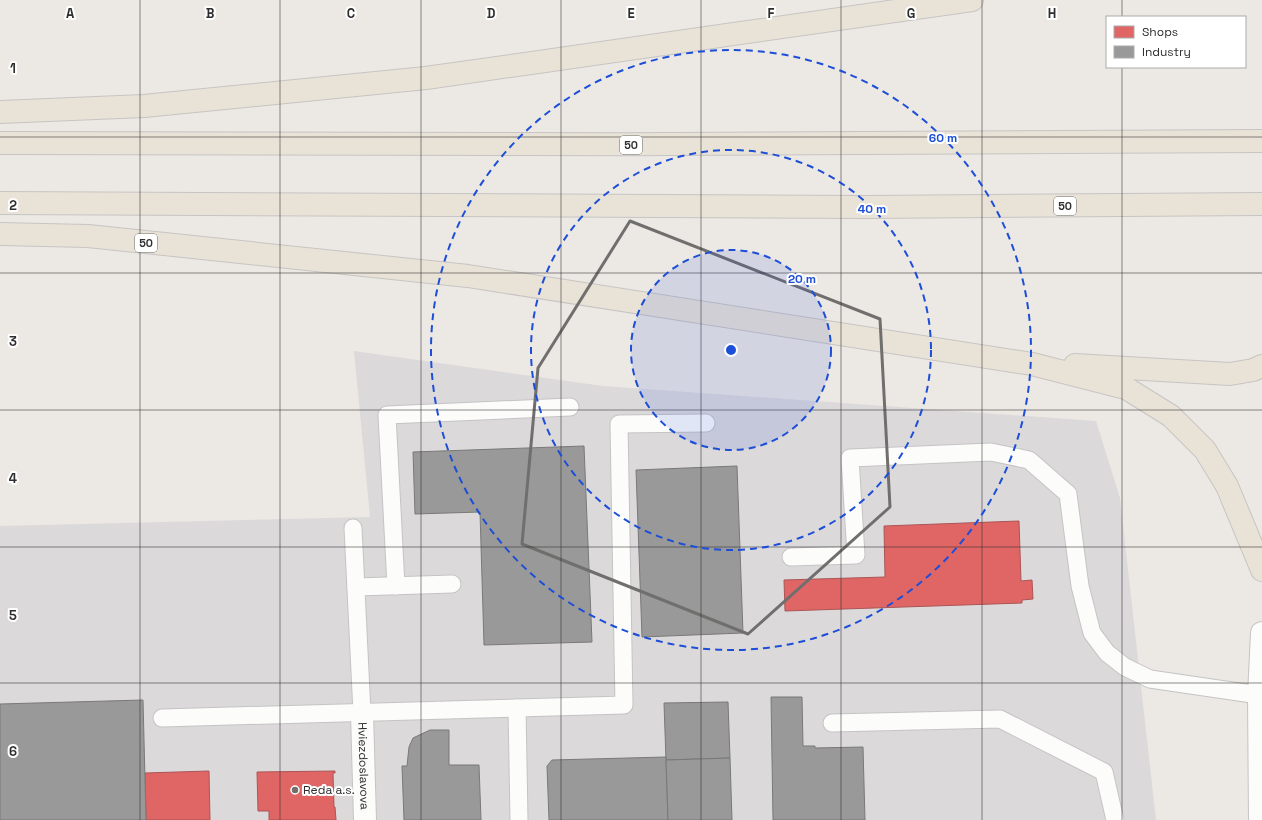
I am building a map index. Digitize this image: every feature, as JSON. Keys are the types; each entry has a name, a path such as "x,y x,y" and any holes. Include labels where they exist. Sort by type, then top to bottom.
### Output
{"highway":[{"path":"0,112 144,106 426,78 972,0"},
{"name":"50","path":"0,143 303,145 872,144 1262,141"},
{"name":"50","path":"0,203 860,207 1262,204"},
{"name":"50","path":"0,234 88,236 468,276 1032,364 1126,388 1172,416 1205,450 1227,486 1262,570"},
{"name":"50","path":"1032,364 1135,368 1230,374 1253,370 1262,366"}],"street":[{"path":"1260,820 1259,695 1262,633"},
{"name":"Hviezdoslavova","path":"362,713 365,820"}],"lane":[{"path":"396,586 387,415 570,407"},
{"path":"162,718 624,705 618,424 706,423"},
{"path":"791,557 856,555 850,458 991,452 1029,460 1068,494 1080,586 1092,633 1107,653 1125,667 1150,679 1259,695"},
{"path":"353,528 362,713"},
{"path":"356,587 452,584"},
{"path":"517,708 519,820"},
{"path":"832,724 1000,719 1104,772 1115,820"}],"highlighted area":[{"path":"630,221 880,319 890,507 748,634 522,544 538,368"}],"shaded area":[{"path":"354,351 603,386 1096,421 1120,498 1156,820 0,820 0,526 370,517"}],"building: Shops":[{"path":"1019,521 1021,581 1032,580 1033,599 1022,600 1022,603 785,611 784,580 885,577 884,526"},
{"path":"209,771 210,820 146,820 145,773"},
{"name":"Reda a.s.","path":"335,771 335,773 333,773 336,820 269,820 269,811 258,811 257,772"}],"building: Industry":[{"path":"584,446 592,642 484,645 480,512 415,514 413,452"},
{"path":"737,466 743,633 642,637 636,470"},
{"path":"771,697 802,697 803,746 815,746 815,748 863,747 865,820 773,820"},
{"path":"143,700 146,820 0,820 0,704"},
{"path":"728,702 730,758 666,760 664,703"},
{"path":"430,730 449,730 449,765 479,765 481,820 404,820 402,766 407,766 409,747 413,738"},
{"path":"666,757 668,820 549,820 547,766 552,760"},
{"path":"730,758 732,820 668,820 666,760"}],"place":[{"name":"Reda a.s.","path":"295,790"}]}
